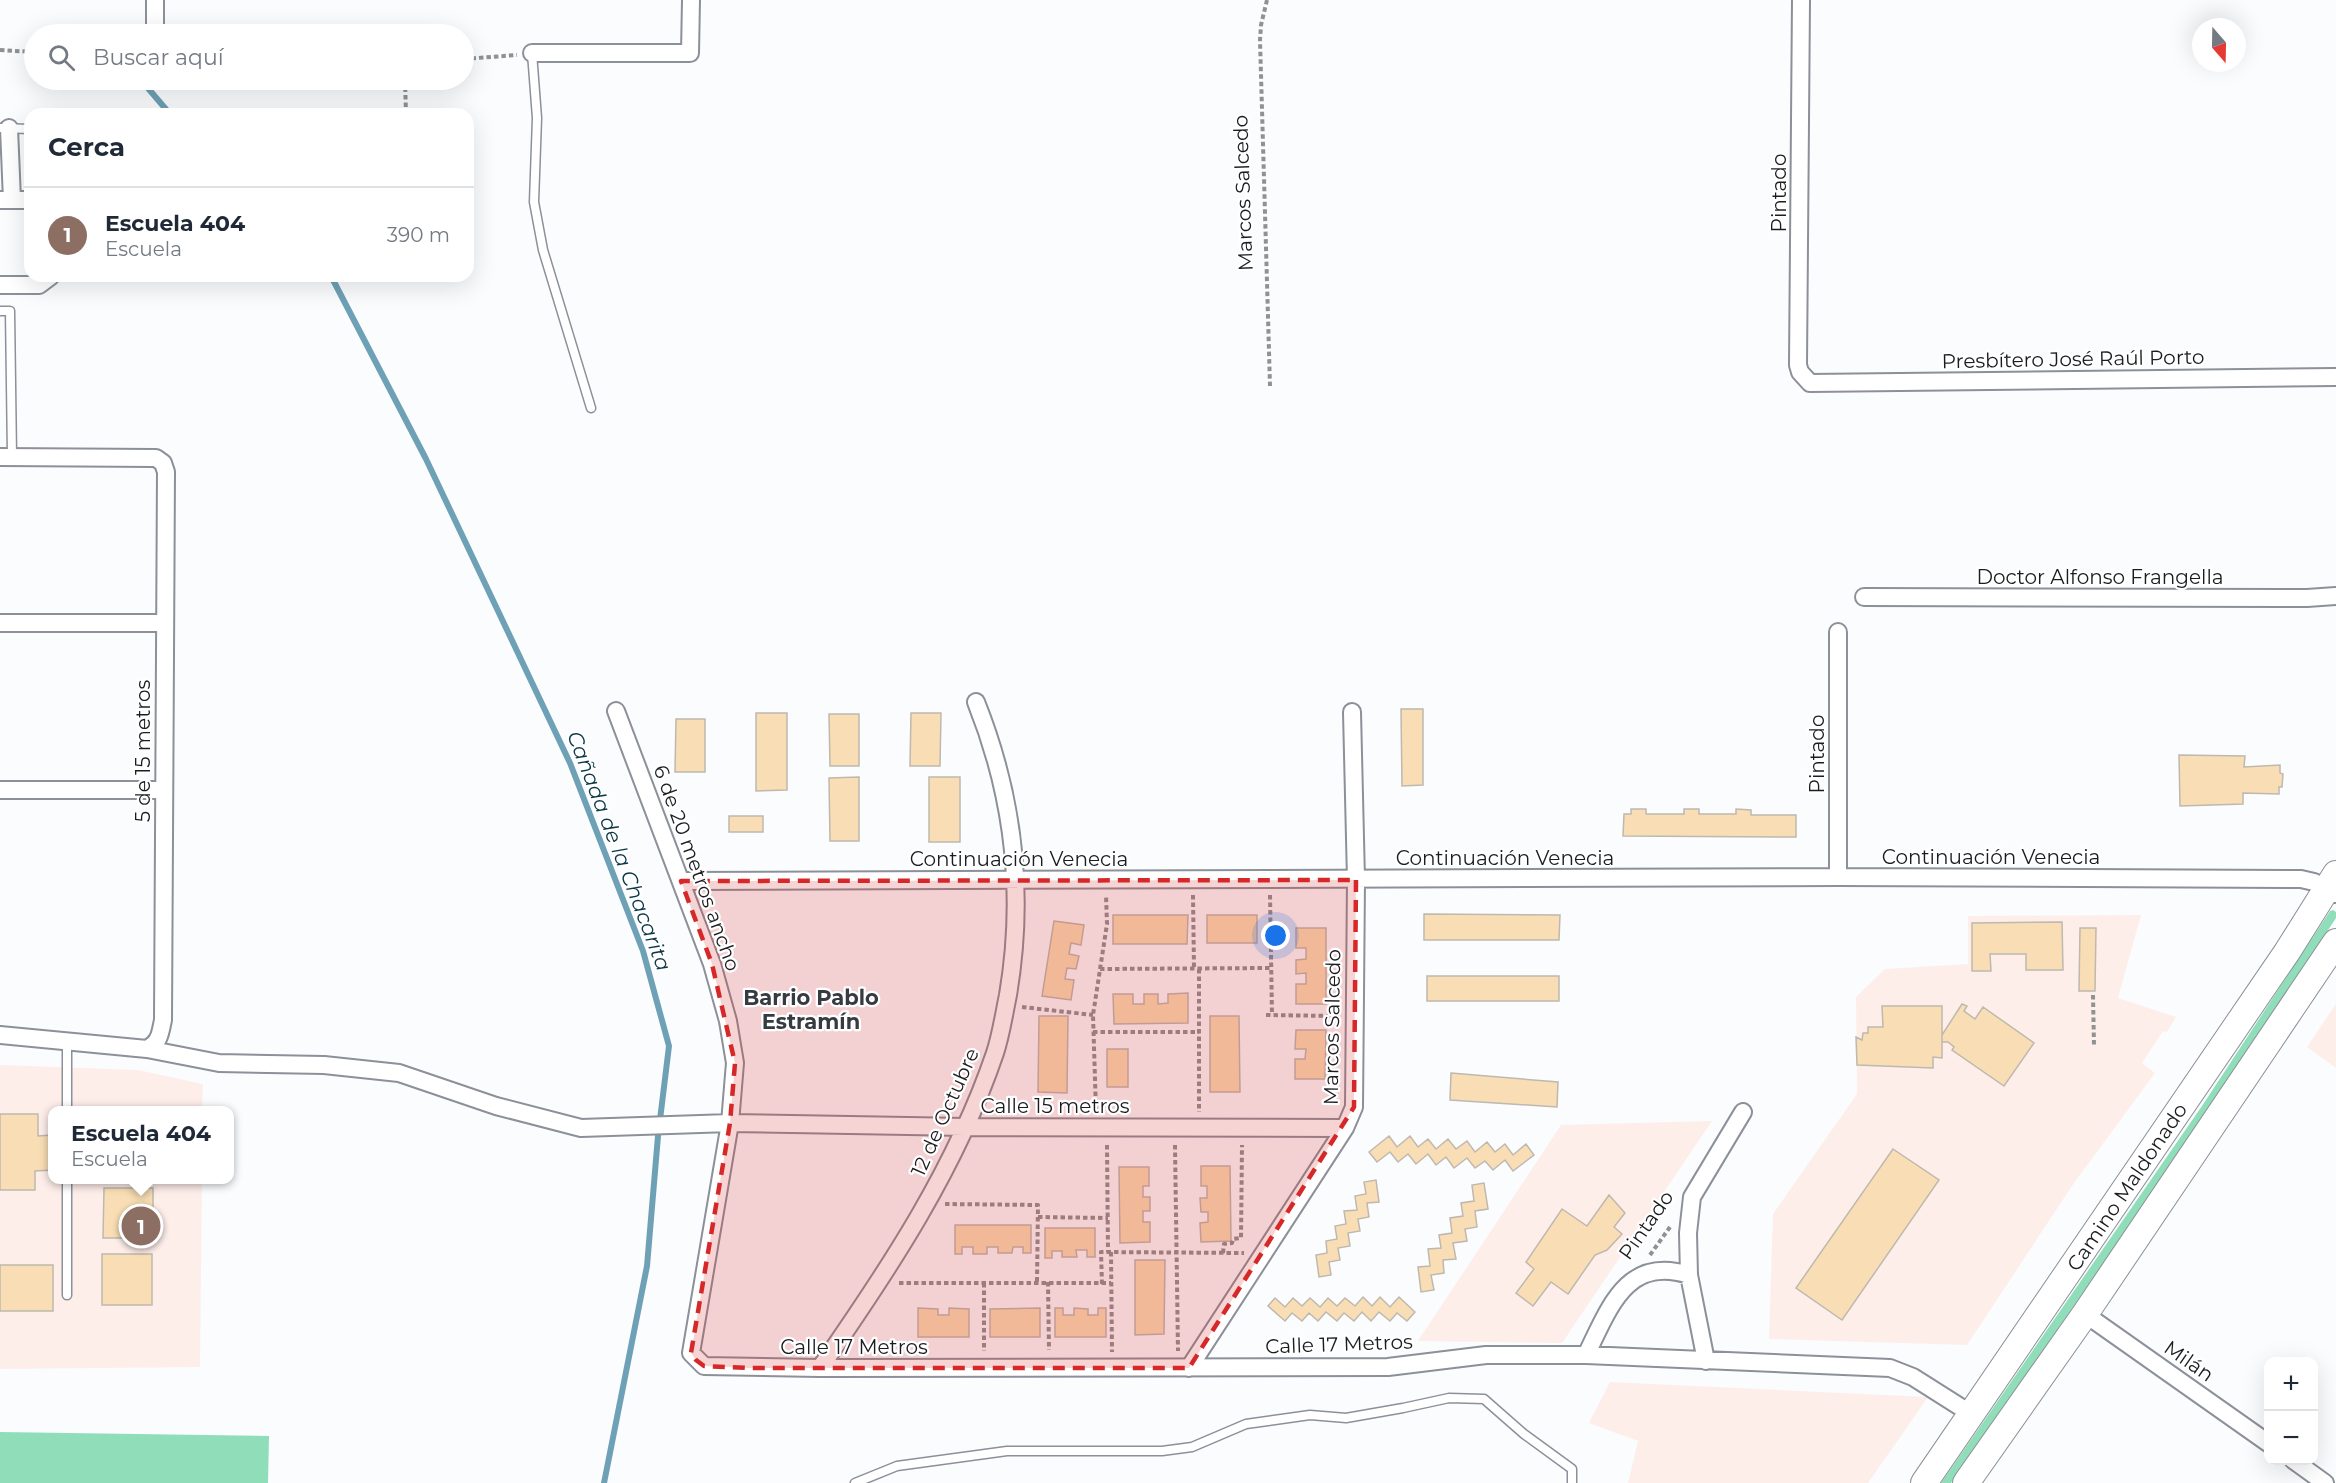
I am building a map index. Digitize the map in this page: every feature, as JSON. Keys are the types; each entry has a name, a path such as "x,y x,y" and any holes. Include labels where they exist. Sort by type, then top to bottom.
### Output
{"main road":[{"name":"Camino Maldonado","path":"1924,1483 2333,886"},
{"name":"Camino Maldonado","path":"1966,1483 2085,1314 2336,942"}],"street":[{"path":"155,0 156,24"},
{"path":"532,53 690,53 691,0"},
{"name":"Pintado","path":"1801,0 1798,365 1800,372 1810,383"},
{"path":"4,128 6,200 24,200"},
{"path":"0,285 39,285 45,282"},
{"name":"Presbítero José Raúl Porto","path":"1810,383 2336,376"},
{"name":"5 de 15 metros","path":"6,457 156,458 163,463 166,472 162,1020 153,1044"},
{"name":"Doctor Alfonso Frangella","path":"1864,597 2307,598 2336,596"},
{"path":"0,623 165,623"},
{"name":"Pintado","path":"1838,632 1838,877"},
{"name":"12 de Octubre","path":"820,1368 914,1227 966,1127 996,1051 1015,954 1017,880 1011,831 1001,782 991,739 976,702"},
{"name":"6 de 20 metros ancho","path":"616,711 712,963 728,1021 735,1063 730,1123 692,1353 696,1360"},
{"name":"Marcos Salcedo","path":"1184,1368 1263,1254 1344,1128 1354,1107 1356,880 1352,712"},
{"path":"0,790 164,790"},
{"name":"Continuación Venecia","path":"681,881 1838,877 2301,879 2333,886"},
{"name":"Calle 15 metros","path":"0,1035 153,1044 219,1064 324,1065 399,1073 496,1106 581,1128 730,1123 966,1127 1344,1128"},
{"name":"Pintado","path":"1706,1361 1689,1275 1688,1233 1692,1197 1743,1113"},
{"name":"Pintado","path":"1586,1355 1610,1307 1634,1278 1664,1270 1689,1275"},
{"name":"Milán","path":"2085,1314 2264,1440"},
{"name":"Calle 17 Metros","path":"696,1360 704,1366 820,1368 1388,1367 1486,1355 1586,1355 1890,1368 1913,1377 1972,1415"},
{"path":"2299,1465 2325,1483"}],"lane":[{"path":"532,53 537,118 534,202 543,250 591,408"},
{"path":"4,128 24,129"},
{"path":"0,311 10,311 6,457"},
{"path":"67,1040 67,1106"},
{"path":"67,1184 67,1296"},
{"path":"855,1483 897,1466 1007,1451 1162,1451 1192,1447 1246,1424 1310,1415 1346,1418 1449,1398 1484,1399 1524,1434 1572,1469 1572,1483"}],"path":[{"name":"Marcos Salcedo","path":"1267,0 1260,40 1270,386"},
{"path":"0,50 24,51"},
{"path":"474,58 532,53"},
{"path":"405,90 406,108"},
{"path":"1106,879 1107,924 1093,1014 1093,1032 1110,1252 1112,1368"},
{"path":"1193,880 1199,1032 1199,1126"},
{"path":"1269,880 1272,1015"},
{"path":"1100,969 1271,968"},
{"path":"2093,995 2094,1045"},
{"path":"1006,1004 1031,1009 1093,1014"},
{"path":"1266,1015 1355,1017"},
{"path":"1093,1032 1199,1032"},
{"path":"1175,1147 1176,1253 1184,1368"},
{"path":"1223,1253 1224,1244 1241,1238 1242,1148"},
{"name":"Pintado","path":"1634,1278 1692,1197"},
{"path":"926,1204 1038,1205 1037,1282"},
{"path":"1038,1217 1108,1218"},
{"path":"1101,1284 1101,1252 1263,1254"},
{"path":"1048,1282 1049,1368"},
{"path":"878,1283 1111,1283"},
{"path":"984,1283 984,1368"}],"highlighted area":[{"path":"1356,880 1354,1107 1189,1368 748,1368 704,1366 696,1360 691,1353 730,1123 735,1063 712,964 681,881"}],"shaded area":[{"path":"2141,915 2118,998 2176,1017 2167,1032 2163,1031 2142,1063 2155,1073 2074,1183 1967,1345 1769,1339 1773,1214 1857,1094 1856,997 1885,969 1968,964 1968,916"},
{"path":"2336,1004 2336,1068 2307,1047"},
{"path":"0,1065 138,1070 203,1084 202,1106 48,1106 48,1184 202,1184 200,1367 0,1369"},
{"path":"1712,1121 1562,1343 1418,1341 1561,1125"},
{"path":"1610,1382 1928,1397 1868,1483 1628,1483 1638,1441 1589,1423"}],"green space":[{"path":"2330,911 2336,912 2336,918 2213,1105 1951,1483 1941,1483 2202,1106"},
{"path":"0,1432 269,1436 268,1483 0,1483"}],"building":[{"path":"1401,709 1423,709 1423,785 1402,786"},
{"path":"756,713 787,713 787,790 756,791"},
{"path":"911,713 941,713 940,766 910,766"},
{"path":"829,714 859,714 859,766 830,766"},
{"path":"676,719 705,719 705,772 675,772"},
{"path":"2179,755 2245,756 2244,767 2280,765 2280,773 2283,774 2282,787 2279,787 2279,794 2243,793 2243,804 2180,806"},
{"path":"859,777 859,841 830,841 829,778"},
{"path":"929,777 960,777 960,842 929,842"},
{"path":"1631,809 1646,809 1646,814 1684,814 1684,809 1699,809 1699,814 1736,814 1736,809 1751,810 1751,815 1796,815 1796,837 1623,836 1624,814 1631,814"},
{"path":"729,816 763,816 763,832 729,832"},
{"path":"1424,914 1560,915 1559,940 1424,940"},
{"path":"1113,915 1188,915 1187,944 1113,944"},
{"path":"1207,915 1257,915 1257,943 1207,943"},
{"path":"1054,921 1084,925 1081,945 1071,943 1069,954 1079,956 1076,969 1067,968 1065,979 1074,980 1071,1000 1042,996"},
{"path":"2062,922 2063,970 2026,970 2026,954 1990,954 1991,971 1972,971 1972,923"},
{"path":"1296,928 1326,928 1326,1004 1296,1004 1296,984 1306,984 1306,973 1296,974 1296,960 1306,959 1306,948 1296,948"},
{"path":"2080,928 2096,928 2095,991 2079,991"},
{"path":"1427,976 1559,976 1559,1001 1427,1001"},
{"path":"1188,993 1188,1023 1114,1024 1113,994 1133,994 1133,1004 1144,1004 1144,994 1158,994 1158,1004 1168,1003 1168,994"},
{"path":"1962,1004 1967,1006 1964,1011 1975,1019 1983,1007 2034,1043 2004,1086 1952,1050 1954,1047 1948,1042 1942,1042 1942,1035"},
{"path":"1882,1006 1942,1006 1942,1058 1933,1057 1933,1068 1857,1065 1856,1037 1862,1040 1863,1033 1868,1033 1868,1027 1883,1027"},
{"path":"1039,1016 1068,1016 1067,1093 1038,1092"},
{"path":"1210,1016 1239,1016 1240,1092 1210,1092"},
{"path":"1296,1030 1326,1030 1325,1079 1295,1079 1295,1059 1305,1059 1306,1049 1295,1049"},
{"path":"1107,1049 1128,1049 1128,1087 1107,1087"},
{"path":"1451,1073 1558,1082 1557,1107 1450,1100"},
{"path":"0,1114 38,1114 38,1136 48,1135 48,1170 35,1171 35,1190 0,1190"},
{"path":"1389,1136 1397,1147 1410,1136 1418,1147 1428,1139 1436,1149 1448,1139 1456,1149 1467,1141 1475,1152 1487,1142 1495,1152 1505,1144 1513,1155 1526,1144 1534,1155 1513,1171 1505,1160 1493,1170 1485,1161 1475,1168 1467,1158 1454,1168 1446,1157 1436,1165 1428,1154 1416,1164 1408,1154 1398,1162 1390,1152 1377,1162 1369,1152"},
{"path":"1893,1149 1939,1180 1842,1320 1796,1288"},
{"path":"1201,1166 1230,1166 1231,1241 1201,1242 1200,1223 1208,1222 1208,1212 1201,1212 1200,1198 1207,1198 1207,1186 1201,1186"},
{"path":"1119,1167 1149,1167 1149,1186 1143,1186 1143,1197 1150,1197 1150,1211 1143,1211 1143,1222 1150,1222 1150,1242 1120,1243"},
{"path":"1376,1180 1379,1202 1367,1203 1369,1217 1358,1219 1360,1231 1348,1233 1350,1246 1338,1248 1340,1260 1329,1262 1331,1275 1319,1277 1316,1255 1327,1253 1326,1241 1337,1239 1335,1226 1346,1224 1344,1211 1357,1210 1355,1196 1366,1194 1364,1182"},
{"path":"1484,1183 1488,1209 1475,1211 1477,1227 1465,1229 1467,1241 1453,1243 1456,1259 1443,1260 1444,1273 1431,1275 1434,1290 1421,1292 1418,1267 1430,1266 1428,1249 1441,1248 1439,1235 1452,1233 1450,1218 1463,1216 1461,1203 1474,1201 1472,1185"},
{"path":"104,1188 153,1188 153,1238 103,1238"},
{"path":"1609,1195 1625,1213 1614,1227 1622,1234 1607,1250 1595,1255 1568,1294 1551,1282 1533,1306 1516,1293 1534,1269 1526,1262 1562,1209 1587,1226"},
{"path":"955,1225 1031,1225 1031,1253 1023,1253 1023,1247 1013,1247 1012,1253 998,1253 998,1247 987,1247 987,1254 973,1254 973,1247 962,1247 962,1254 955,1254"},
{"path":"1045,1228 1095,1228 1095,1257 1087,1257 1087,1250 1076,1250 1077,1257 1062,1257 1062,1251 1052,1251 1052,1258 1045,1258"},
{"path":"102,1254 152,1254 152,1305 102,1305"},
{"path":"1135,1260 1165,1260 1164,1334 1135,1335"},
{"path":"0,1265 53,1265 53,1311 0,1311"},
{"path":"1363,1297 1372,1306 1380,1297 1390,1307 1399,1297 1415,1312 1407,1321 1397,1313 1390,1321 1379,1312 1371,1321 1362,1312 1354,1321 1344,1313 1337,1321 1326,1312 1318,1321 1309,1313 1302,1321 1292,1313 1285,1321 1268,1306 1275,1298 1285,1307 1293,1298 1302,1306 1310,1298 1320,1307 1328,1298 1337,1306 1345,1298 1355,1306"},
{"path":"918,1308 938,1309 938,1315 949,1315 949,1308 969,1309 969,1337 918,1337"},
{"path":"1040,1308 1040,1337 990,1337 990,1309"},
{"path":"1055,1308 1063,1308 1063,1315 1074,1315 1074,1308 1088,1309 1088,1315 1098,1315 1098,1308 1106,1308 1106,1337 1055,1337"}],"waterway":[{"name":"Cañada de la Chacarita","path":"150,90 165,108"},
{"name":"Cañada de la Chacarita","path":"334,282 426,459 570,763 643,951 669,1046 658,1136 647,1266 604,1483"}],"place":[{"name":"Escuela 404","path":"141,1226"}],"district":[{"name":"Barrio Pablo Estramín","path":"811,1010"}]}
